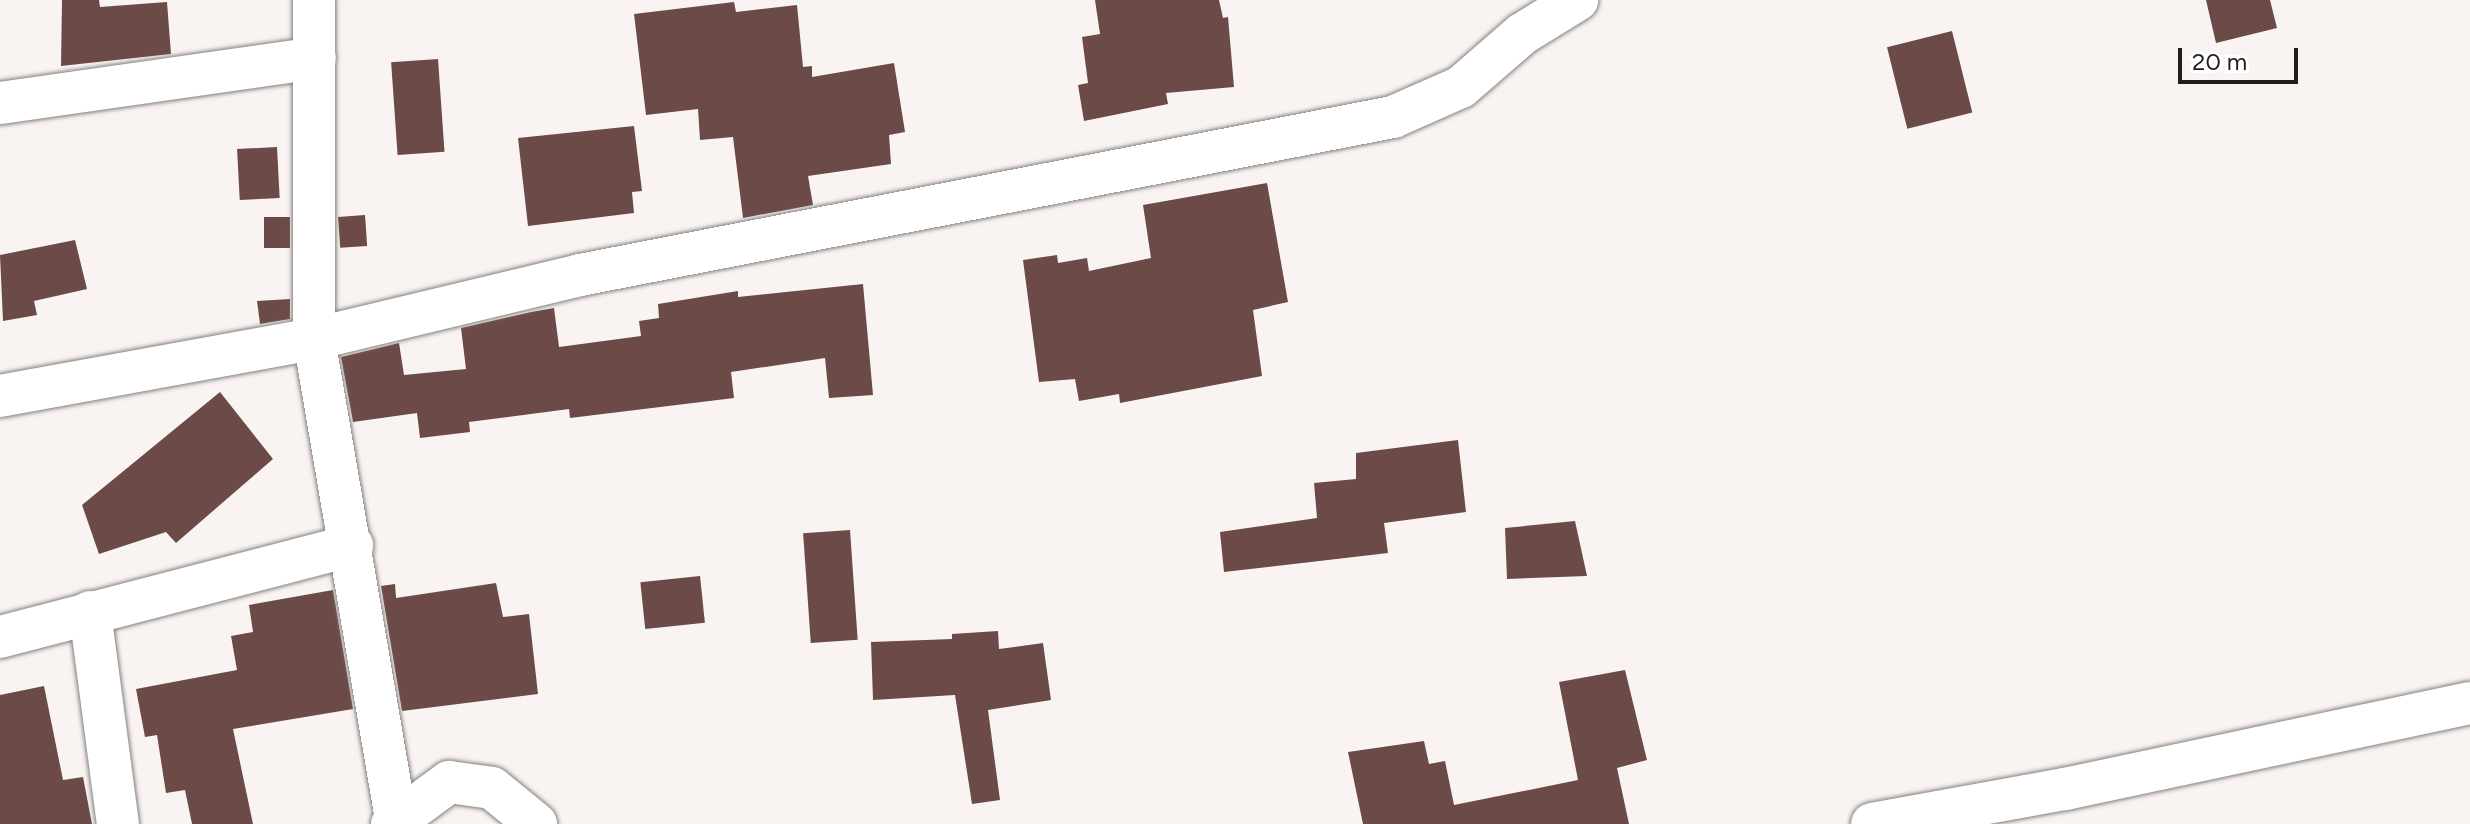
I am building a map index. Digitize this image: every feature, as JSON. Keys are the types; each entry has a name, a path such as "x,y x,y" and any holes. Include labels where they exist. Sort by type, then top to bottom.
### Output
{"street":[{"path":"314,0 314,339 352,545 394,824 449,782 492,788 536,824"},
{"path":"0,396 314,339 580,275 1393,117 1461,87 1522,34 1577,0"},
{"path":"0,103 315,58"},
{"path":"0,637 352,545"},
{"path":"90,612 118,824"},
{"path":"1872,824 2065,789 2470,703"}],"building":[{"path":"62,0 99,0 100,7 167,2 171,54 61,66"},
{"path":"1095,0 1219,0 1223,18 1228,17 1234,87 1166,93 1168,104 1084,121 1078,85 1088,83 1082,37 1100,34"},
{"path":"2206,0 2270,0 2277,28 2216,43"},
{"path":"734,2 736,12 797,5 803,67 812,66 812,77 894,63 905,132 889,135 891,164 808,176 813,205 743,218 733,137 700,140 698,109 646,115 634,14"},
{"path":"1952,31 1972,113 1907,129 1887,47"},
{"path":"438,59 444,152 398,155 391,62"},
{"path":"634,126 642,191 632,192 634,213 528,226 518,138"},
{"path":"277,147 280,198 240,200 237,149"},
{"path":"1267,183 1288,302 1253,310 1262,376 1120,403 1119,394 1079,401 1075,379 1039,382 1023,260 1057,255 1058,263 1087,258 1089,271 1151,258 1143,205"},
{"path":"365,215 367,246 340,248 338,217"},
{"path":"264,217 290,217 290,248 264,248"},
{"path":"75,240 87,289 34,301 37,315 3,321 0,255"},
{"path":"863,284 873,395 829,398 825,358 731,372 734,398 570,418 569,409 469,422 470,432 420,438 417,413 353,422 341,357 399,343 404,375 466,369 461,328 531,312 554,308 559,347 641,336 639,321 659,318 658,304 738,291 738,297"},
{"path":"290,299 290,319 260,324 257,301"},
{"path":"220,392 273,459 176,543 166,532 99,554 82,505"},
{"path":"1458,440 1466,512 1384,523 1388,553 1224,572 1220,532 1317,518 1314,483 1356,479 1356,453"},
{"path":"1575,521 1587,576 1507,579 1505,528"},
{"path":"850,530 858,640 811,643 803,533"},
{"path":"700,576 705,623 645,629 640,582"},
{"path":"496,583 503,617 529,614 538,694 402,711 381,586 395,584 396,598"},
{"path":"333,590 353,709 233,729 253,824 192,824 185,790 166,793 157,735 145,737 136,689 237,670 231,636 253,632 249,605"},
{"path":"998,631 999,649 1043,643 1051,700 988,710 1000,800 972,804 955,695 873,700 871,642 952,639 952,634"},
{"path":"1625,670 1647,760 1617,768 1629,824 1363,824 1348,752 1424,741 1429,764 1445,761 1454,805 1578,780 1559,682"},
{"path":"44,686 63,780 83,777 92,824 0,824 0,695"}]}
